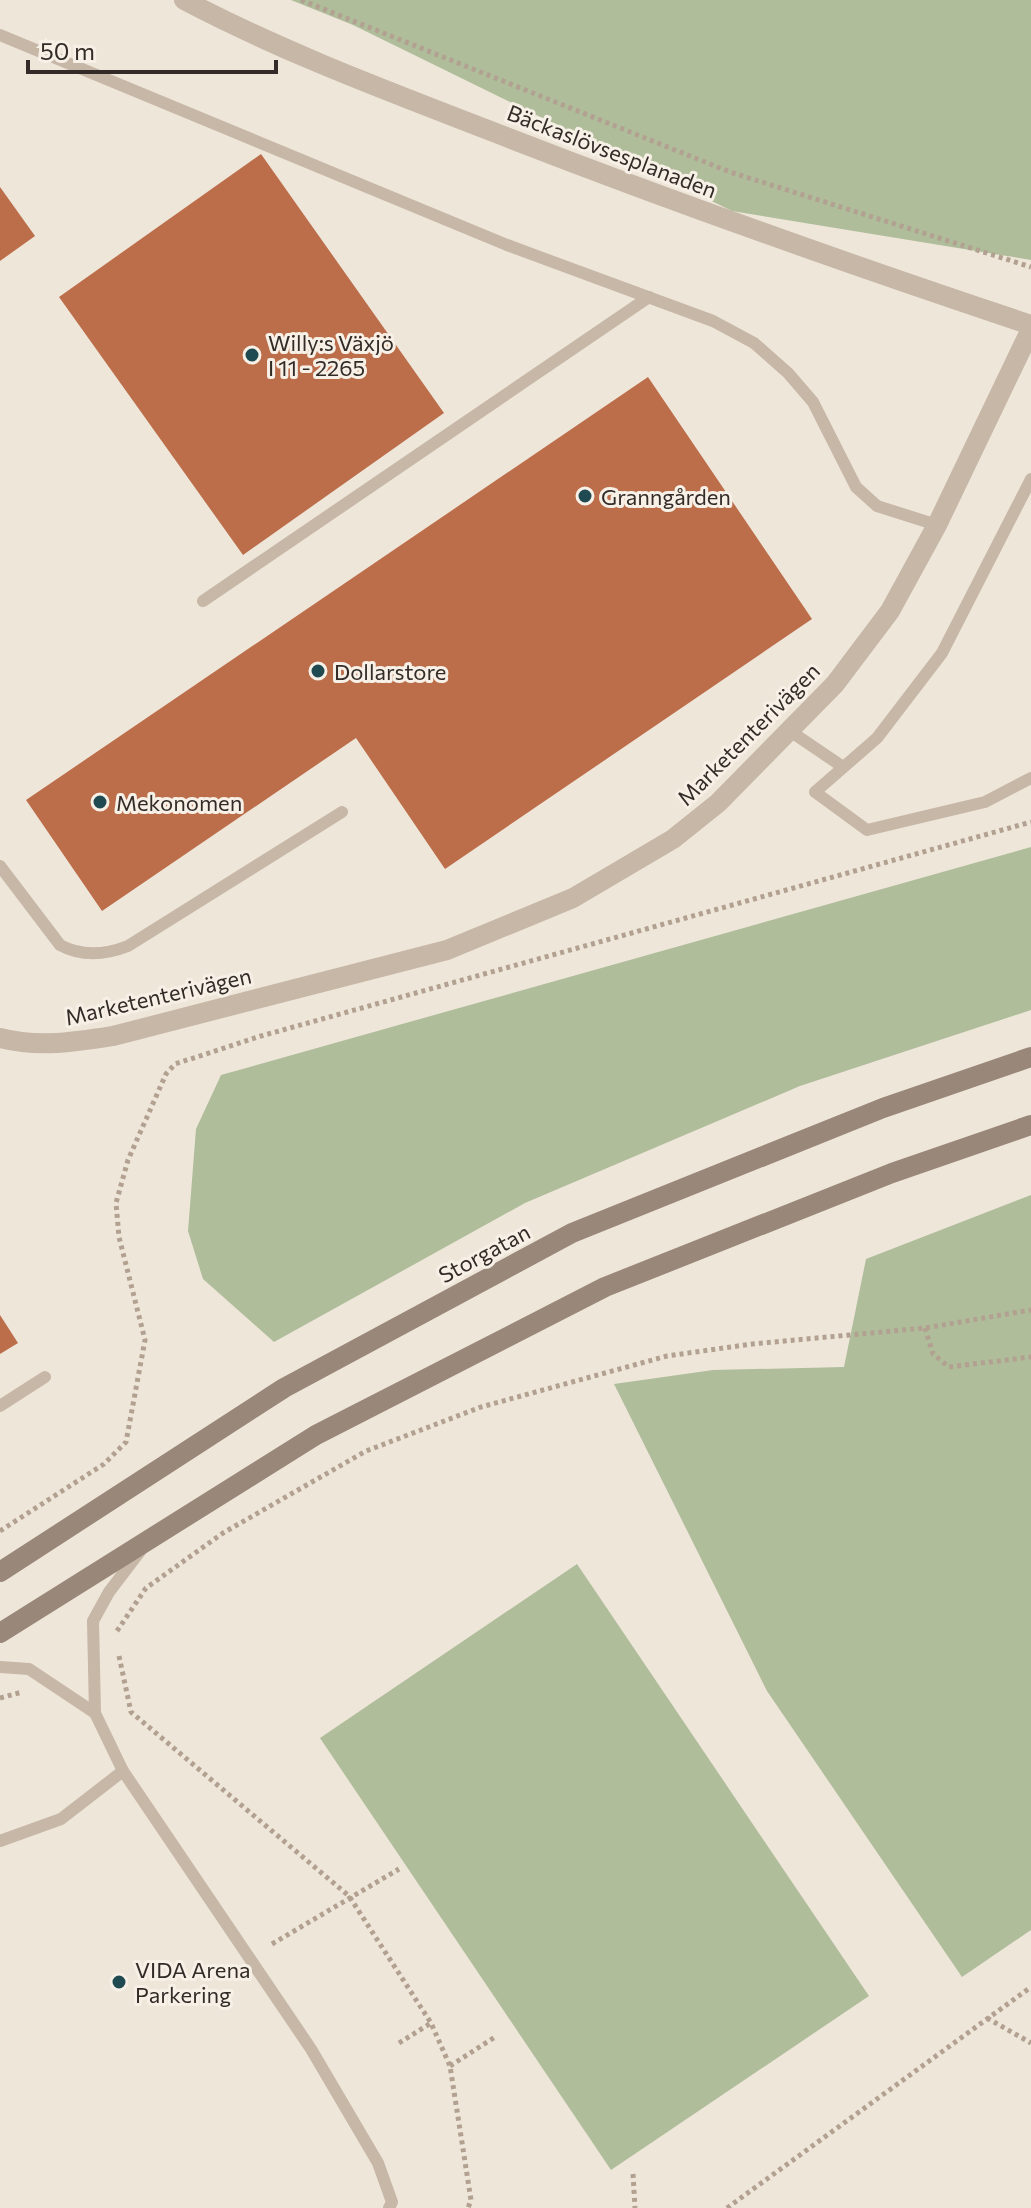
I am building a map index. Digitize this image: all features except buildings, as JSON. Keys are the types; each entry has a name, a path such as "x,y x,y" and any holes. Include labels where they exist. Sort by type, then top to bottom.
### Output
{"main road":[{"name":"Storgatan","path":"0,1572 284,1388 572,1233 883,1108 1031,1057"},
{"path":"0,1633 316,1435 605,1287 892,1173 1031,1125"}],"street":[{"name":"Bäckaslövsesplanaden","path":"184,0 313,62 549,154 783,243 1031,327"},
{"name":"Marketenterivägen","path":"0,1038 16,1042 64,1044 113,1036 447,950 508,928 573,898 673,839 718,803 835,684 890,611 937,525 1031,327"}],"lane":[{"path":"0,35 507,245 713,321 754,343 788,373 813,402 856,487 877,506 937,525"},
{"path":"203,601 649,297"},
{"path":"1031,479 942,653 877,738 815,792 867,830 985,802 1031,778"},
{"path":"790,731 843,767"},
{"path":"0,866 60,945 73,952 111,952 128,946 342,812"},
{"path":"0,1406 45,1377"},
{"path":"152,1535 109,1592 93,1621 95,1713 123,1771 311,2049 378,2163 392,2202 389,2208"},
{"path":"0,1667 29,1669 95,1713"},
{"path":"0,1841 61,1819 123,1771"}],"path":[{"path":"301,0 730,172 1031,267"},
{"path":"0,1531 104,1464 126,1442 145,1340 119,1237 116,1203 128,1160 166,1074 175,1064 261,1036 1031,822"},
{"path":"92,1649 115,1635 146,1588 223,1533 366,1451 481,1407 667,1356 752,1344 925,1328 1031,1310"},
{"path":"925,1328 933,1354 949,1367 1031,1357"},
{"path":"115,1635 131,1712 349,1896 431,2023 450,2066 471,2200 468,2208"},
{"path":"0,1698 25,1691 45,1679"},
{"path":"272,1944 399,1869"},
{"path":"727,2208 1031,1987"},
{"path":"987,2018 1031,2043"},
{"path":"399,2043 431,2023"},
{"path":"450,2066 495,2037"},
{"path":"633,2174 635,2208"}],"green space":[{"path":"291,0 1031,0 1031,260 732,211 353,25"},
{"path":"1031,847 1031,1010 800,1086 525,1203 274,1342 203,1279 188,1231 196,1129 221,1075"},
{"path":"1031,1195 1031,1930 962,1977 767,1691 614,1384 713,1370 844,1367 866,1259"},
{"path":"577,1564 869,1996 611,2170 320,1738"}],"place":[{"name":"Willy:s Växjö I 11 - 2265","path":"252,355"},
{"name":"Granngården","path":"585,496"},
{"name":"Dollarstore","path":"318,671"},
{"name":"Mekonomen","path":"100,802"},
{"name":"VIDA Arena Parkering","path":"119,1982"}]}
